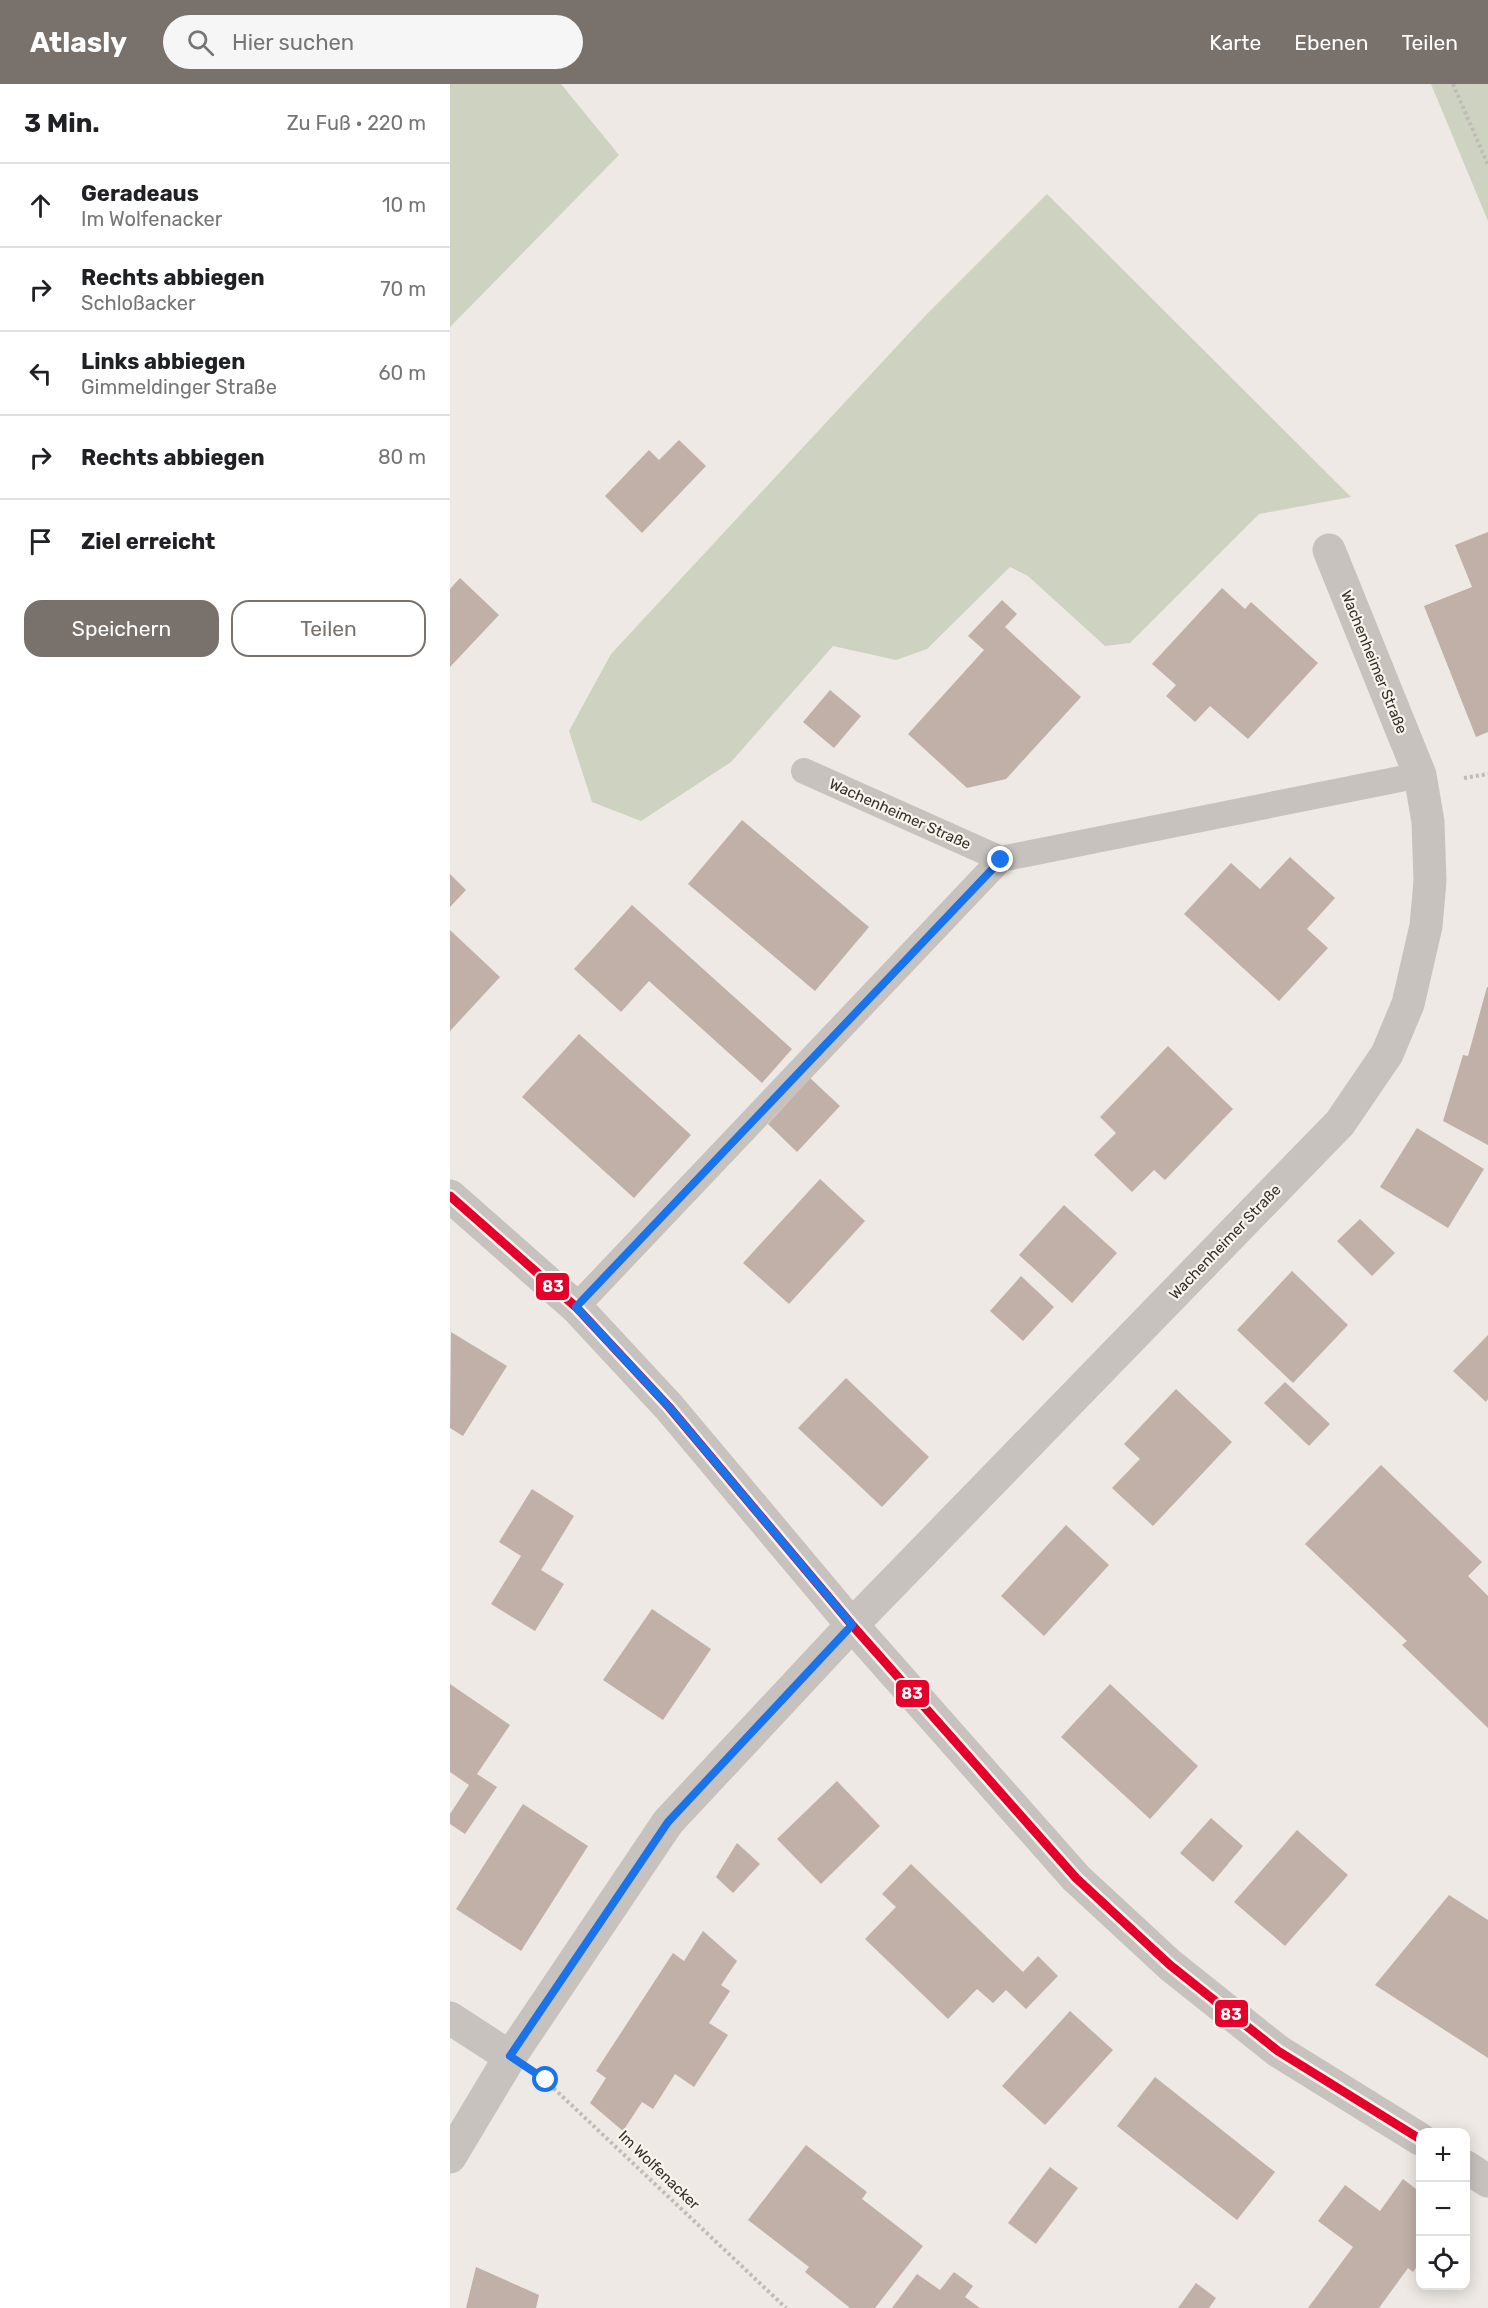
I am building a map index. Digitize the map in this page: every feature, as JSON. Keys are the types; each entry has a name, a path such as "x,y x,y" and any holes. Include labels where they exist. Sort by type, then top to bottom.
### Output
{"street":[{"name":"Wachenheimer Straße","path":"450,2157 510,2056 668,1822 852,1625 1340,1123 1387,1054 1408,1004 1426,926 1430,881 1428,822 1420,775 1329,550"},
{"path":"450,1196 576,1307 669,1407 852,1625 1076,1878 1170,1965 1278,2051 1416,2137"},
{"path":"450,2018 510,2056"},
{"path":"1470,2170 1488,2181"}],"lane":[{"name":"Wachenheimer Straße","path":"804,771 1001,860"},
{"path":"576,1307 1001,860 1420,775"}],"path":[{"path":"1453,84 1488,165"},
{"name":"Im Wolfenacker","path":"510,2056 546,2080 786,2308"}],"green space":[{"path":"450,84 561,84 619,155 450,327"},
{"path":"1431,84 1488,84 1488,221"},
{"path":"1047,194 1351,497 1259,514 1130,643 1105,646 1028,576 1010,567 927,649 896,660 833,646 731,762 641,821 592,802 569,731 611,654 925,316"}],"building":[{"path":"679,440 706,466 642,533 605,496 649,450 659,460"},
{"path":"1488,532 1488,732 1476,737 1424,606 1472,587 1455,545"},
{"path":"460,578 499,615 450,667 450,589"},
{"path":"1222,588 1245,609 1251,602 1318,663 1248,739 1210,706 1195,722 1166,696 1176,685 1152,664"},
{"path":"1002,600 1017,614 1005,627 1081,697 1006,779 967,788 908,734 984,650 968,636"},
{"path":"830,690 861,716 834,748 803,722"},
{"path":"742,820 869,927 815,991 688,884"},
{"path":"1290,857 1335,898 1307,929 1328,948 1279,1001 1184,914 1231,863 1260,889"},
{"path":"450,874 466,890 450,907"},
{"path":"632,905 792,1049 762,1083 649,981 621,1012 574,969"},
{"path":"450,930 500,977 450,1031"},
{"path":"1487,987 1488,1145 1443,1121 1463,1055 1468,1056"},
{"path":"579,1034 691,1135 634,1198 522,1097"},
{"path":"1168,1046 1233,1109 1165,1180 1154,1170 1132,1192 1094,1155 1116,1133 1100,1117"},
{"path":"810,1078 840,1106 797,1152 768,1124"},
{"path":"1417,1128 1484,1169 1448,1228 1380,1187"},
{"path":"820,1179 865,1221 789,1304 743,1263"},
{"path":"1064,1205 1117,1253 1072,1303 1019,1255"},
{"path":"1360,1219 1395,1253 1372,1276 1337,1241"},
{"path":"1292,1271 1348,1325 1293,1383 1237,1330"},
{"path":"1021,1276 1054,1307 1023,1341 990,1311"},
{"path":"451,1332 507,1366 463,1436 450,1428"},
{"path":"1488,1335 1488,1399 1486,1402 1453,1371"},
{"path":"846,1378 929,1457 882,1507 798,1428"},
{"path":"1285,1382 1330,1424 1309,1446 1264,1403"},
{"path":"1176,1389 1232,1442 1153,1526 1112,1488 1140,1459 1124,1444"},
{"path":"1381,1465 1482,1562 1468,1576 1488,1596 1488,1728 1402,1645 1407,1641 1305,1544"},
{"path":"532,1489 574,1516 541,1570 564,1584 535,1631 491,1604 521,1556 499,1542"},
{"path":"1066,1525 1109,1565 1044,1636 1001,1596"},
{"path":"652,1609 711,1649 663,1720 603,1680"},
{"path":"450,1684 510,1725 477,1774 497,1787 465,1834 450,1824 450,1814 469,1785 450,1772"},
{"path":"1110,1684 1198,1766 1150,1819 1061,1737"},
{"path":"837,1781 880,1826 821,1884 777,1839"},
{"path":"523,1804 588,1846 521,1951 456,1909"},
{"path":"1211,1818 1243,1846 1213,1882 1180,1853"},
{"path":"1297,1830 1348,1875 1285,1946 1234,1902"},
{"path":"737,1843 760,1864 733,1893 716,1877"},
{"path":"911,1864 1023,1972 1038,1956 1058,1976 1026,2009 1006,1990 993,2003 977,1989 948,2019 865,1939 896,1907 882,1894"},
{"path":"1449,1895 1488,1920 1488,2058 1375,1985"},
{"path":"703,1931 737,1961 721,1985 730,1991 709,2023 728,2035 694,2087 675,2074 653,2109 642,2102 623,2131 590,2103 606,2078 596,2071 673,1953 684,1961"},
{"path":"1070,2011 1113,2050 1045,2125 1002,2086"},
{"path":"1155,2077 1275,2172 1237,2220 1117,2126"},
{"path":"806,2145 867,2192 862,2199 923,2246 875,2308 850,2308 805,2272 809,2267 748,2220"},
{"path":"1050,2167 1078,2188 1036,2244 1008,2223"},
{"path":"1403,2179 1416,2189 1416,2268 1413,2272 1408,2268 1379,2308 1308,2308 1353,2247 1318,2221 1345,2185 1380,2211"},
{"path":"476,2267 539,2295 536,2308 466,2308"},
{"path":"954,2272 973,2286 965,2297 980,2308 892,2308 917,2274 940,2290"},
{"path":"1196,2283 1216,2298 1209,2308 1178,2308"}],"transit line":[{"name":"83","path":"450,1196 576,1307 669,1407 852,1625 1076,1878 1170,1965 1278,2051 1416,2137"}],"route":[{"path":"546,2080 510,2056 668,1822 852,1625 669,1407 576,1307 1001,860"}]}
